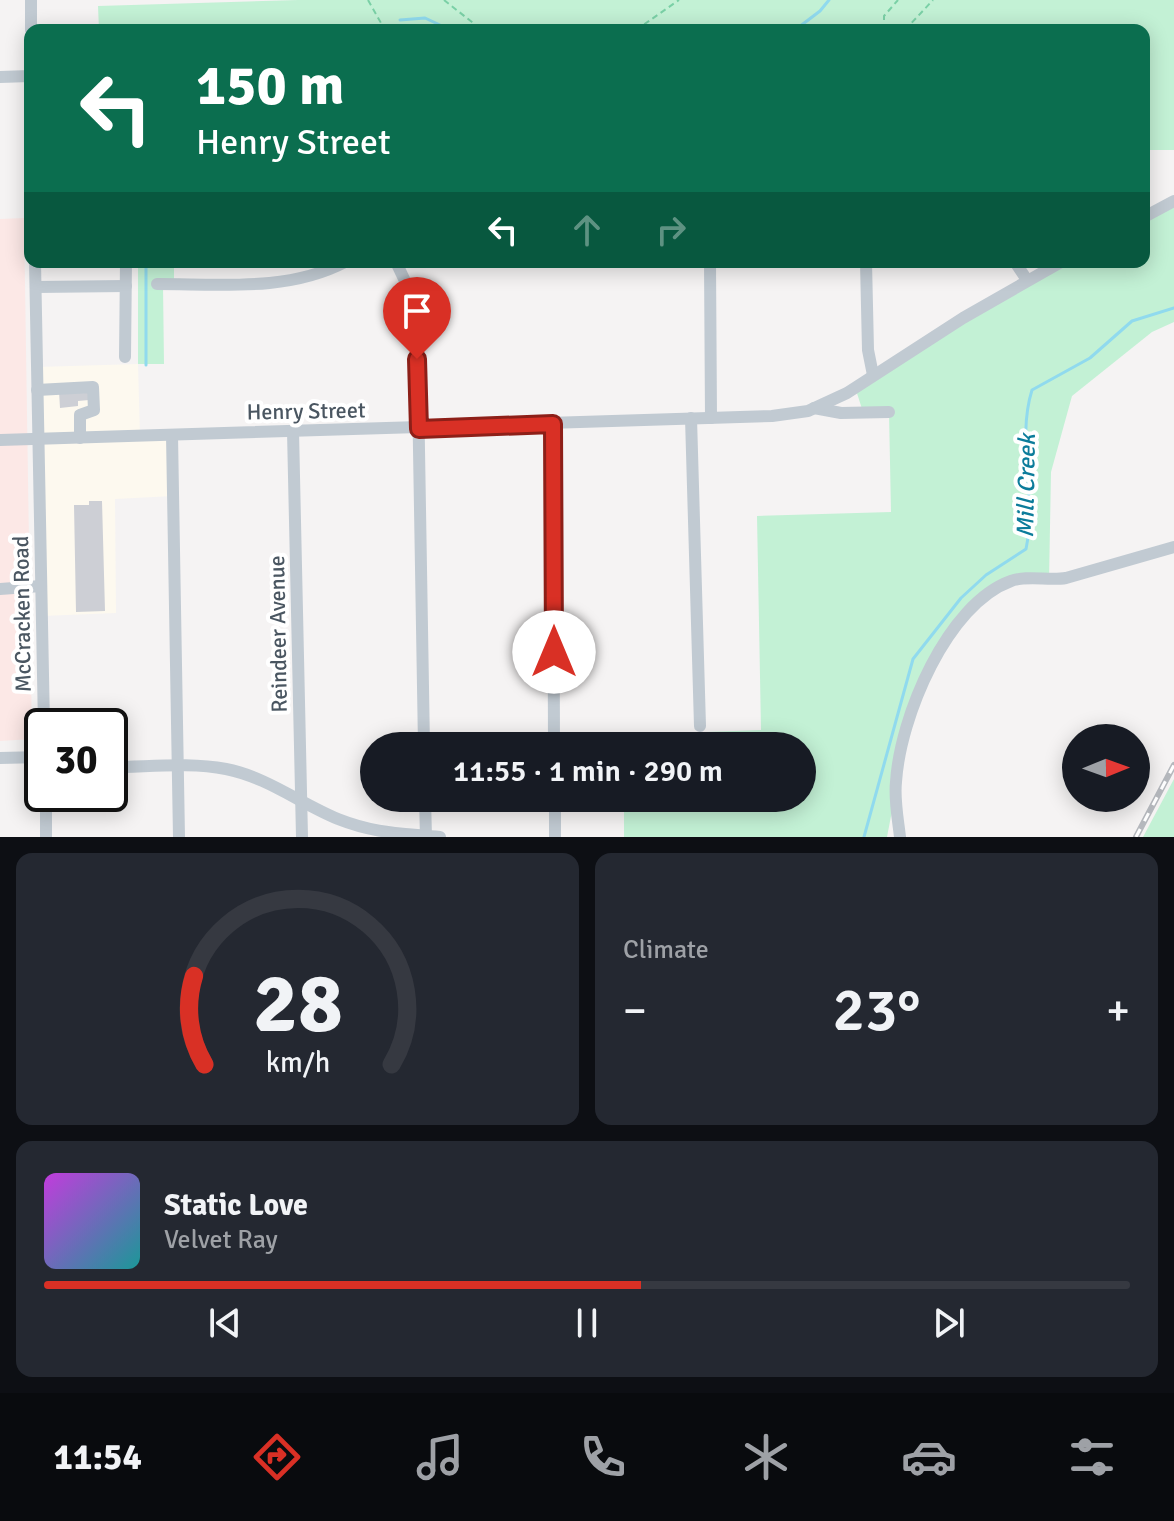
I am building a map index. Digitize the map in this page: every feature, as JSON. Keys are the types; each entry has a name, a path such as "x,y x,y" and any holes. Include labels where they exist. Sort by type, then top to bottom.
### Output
{"street":[{"path":"31,0 31,24"},
{"path":"0,77 24,76"},
{"path":"1150,214 1174,201"},
{"name":"McCracken Road","path":"35,268 44,708"},
{"path":"125,357 126,268"},
{"path":"157,284 265,284 306,278 330,268"},
{"path":"399,268 417,331 424,732"},
{"path":"710,268 711,418"},
{"path":"866,268 868,350 873,375"},
{"path":"1019,268 1027,280"},
{"name":"Henry Street","path":"0,440 772,416 814,408 855,387 1050,268"},
{"path":"36,287 126,286"},
{"path":"37,390 93,387 94,410 80,415 80,438"},
{"path":"855,387 863,412"},
{"name":"Henry Street","path":"814,408 841,413 889,412"},
{"path":"691,418 700,726"},
{"path":"553,424 554,732"},
{"name":"Reindeer Avenue","path":"293,431 302,837"},
{"path":"172,435 179,837"},
{"path":"900,837 896,782 911,712 957,623 986,593 1013,580 1066,578 1174,547"},
{"path":"0,589 41,586"},
{"path":"0,758 24,757"},
{"path":"128,767 229,769 371,830 403,836 440,837"},
{"path":"46,812 46,837"},
{"path":"425,812 426,836"},
{"path":"555,812 555,837"}],"path":[{"path":"368,0 382,24"},
{"path":"444,0 474,24"},
{"path":"645,24 679,0"},
{"path":"884,24 884,16 898,0"},
{"path":"911,24 933,0"}],"shaded area":[{"path":"24,218 32,708 24,708 24,740 0,741 0,219"},
{"path":"138,364 140,436 172,435 173,496 115,499 116,613 42,616 37,367"}],"green space":[{"path":"298,0 1174,0 1174,150 1150,150 1150,24 99,24 98,6"},
{"path":"1174,201 1174,322 1152,332 1072,396 1051,472 1049,581 1013,580 957,624 911,712 887,837 624,837 624,812 816,812 816,732 706,732 761,730 757,516 891,512 889,412 863,412 855,387 1051,268 1150,268 1150,214"},
{"path":"138,268 174,268 174,284 163,285 164,364 138,364"},
{"path":"1174,779 1174,837 1143,837"}],"building":[{"path":"89,389 89,400 78,401 78,406 60,408 59,391"},
{"path":"89,501 102,501 105,611 76,612 74,505 89,505"}],"waterway":[{"path":"803,24 829,0"},
{"path":"400,20 425,18 438,24"},
{"path":"146,268 146,365"},
{"name":"Mill Creek","path":"864,837 913,659 961,598 986,575 1026,549 1029,529 1026,429 1032,390 1090,358 1132,321 1174,308"}],"railway":[{"path":"1136,837 1174,765"}],"route":[{"path":"417,359 419,429 553,424 554,652"}]}
